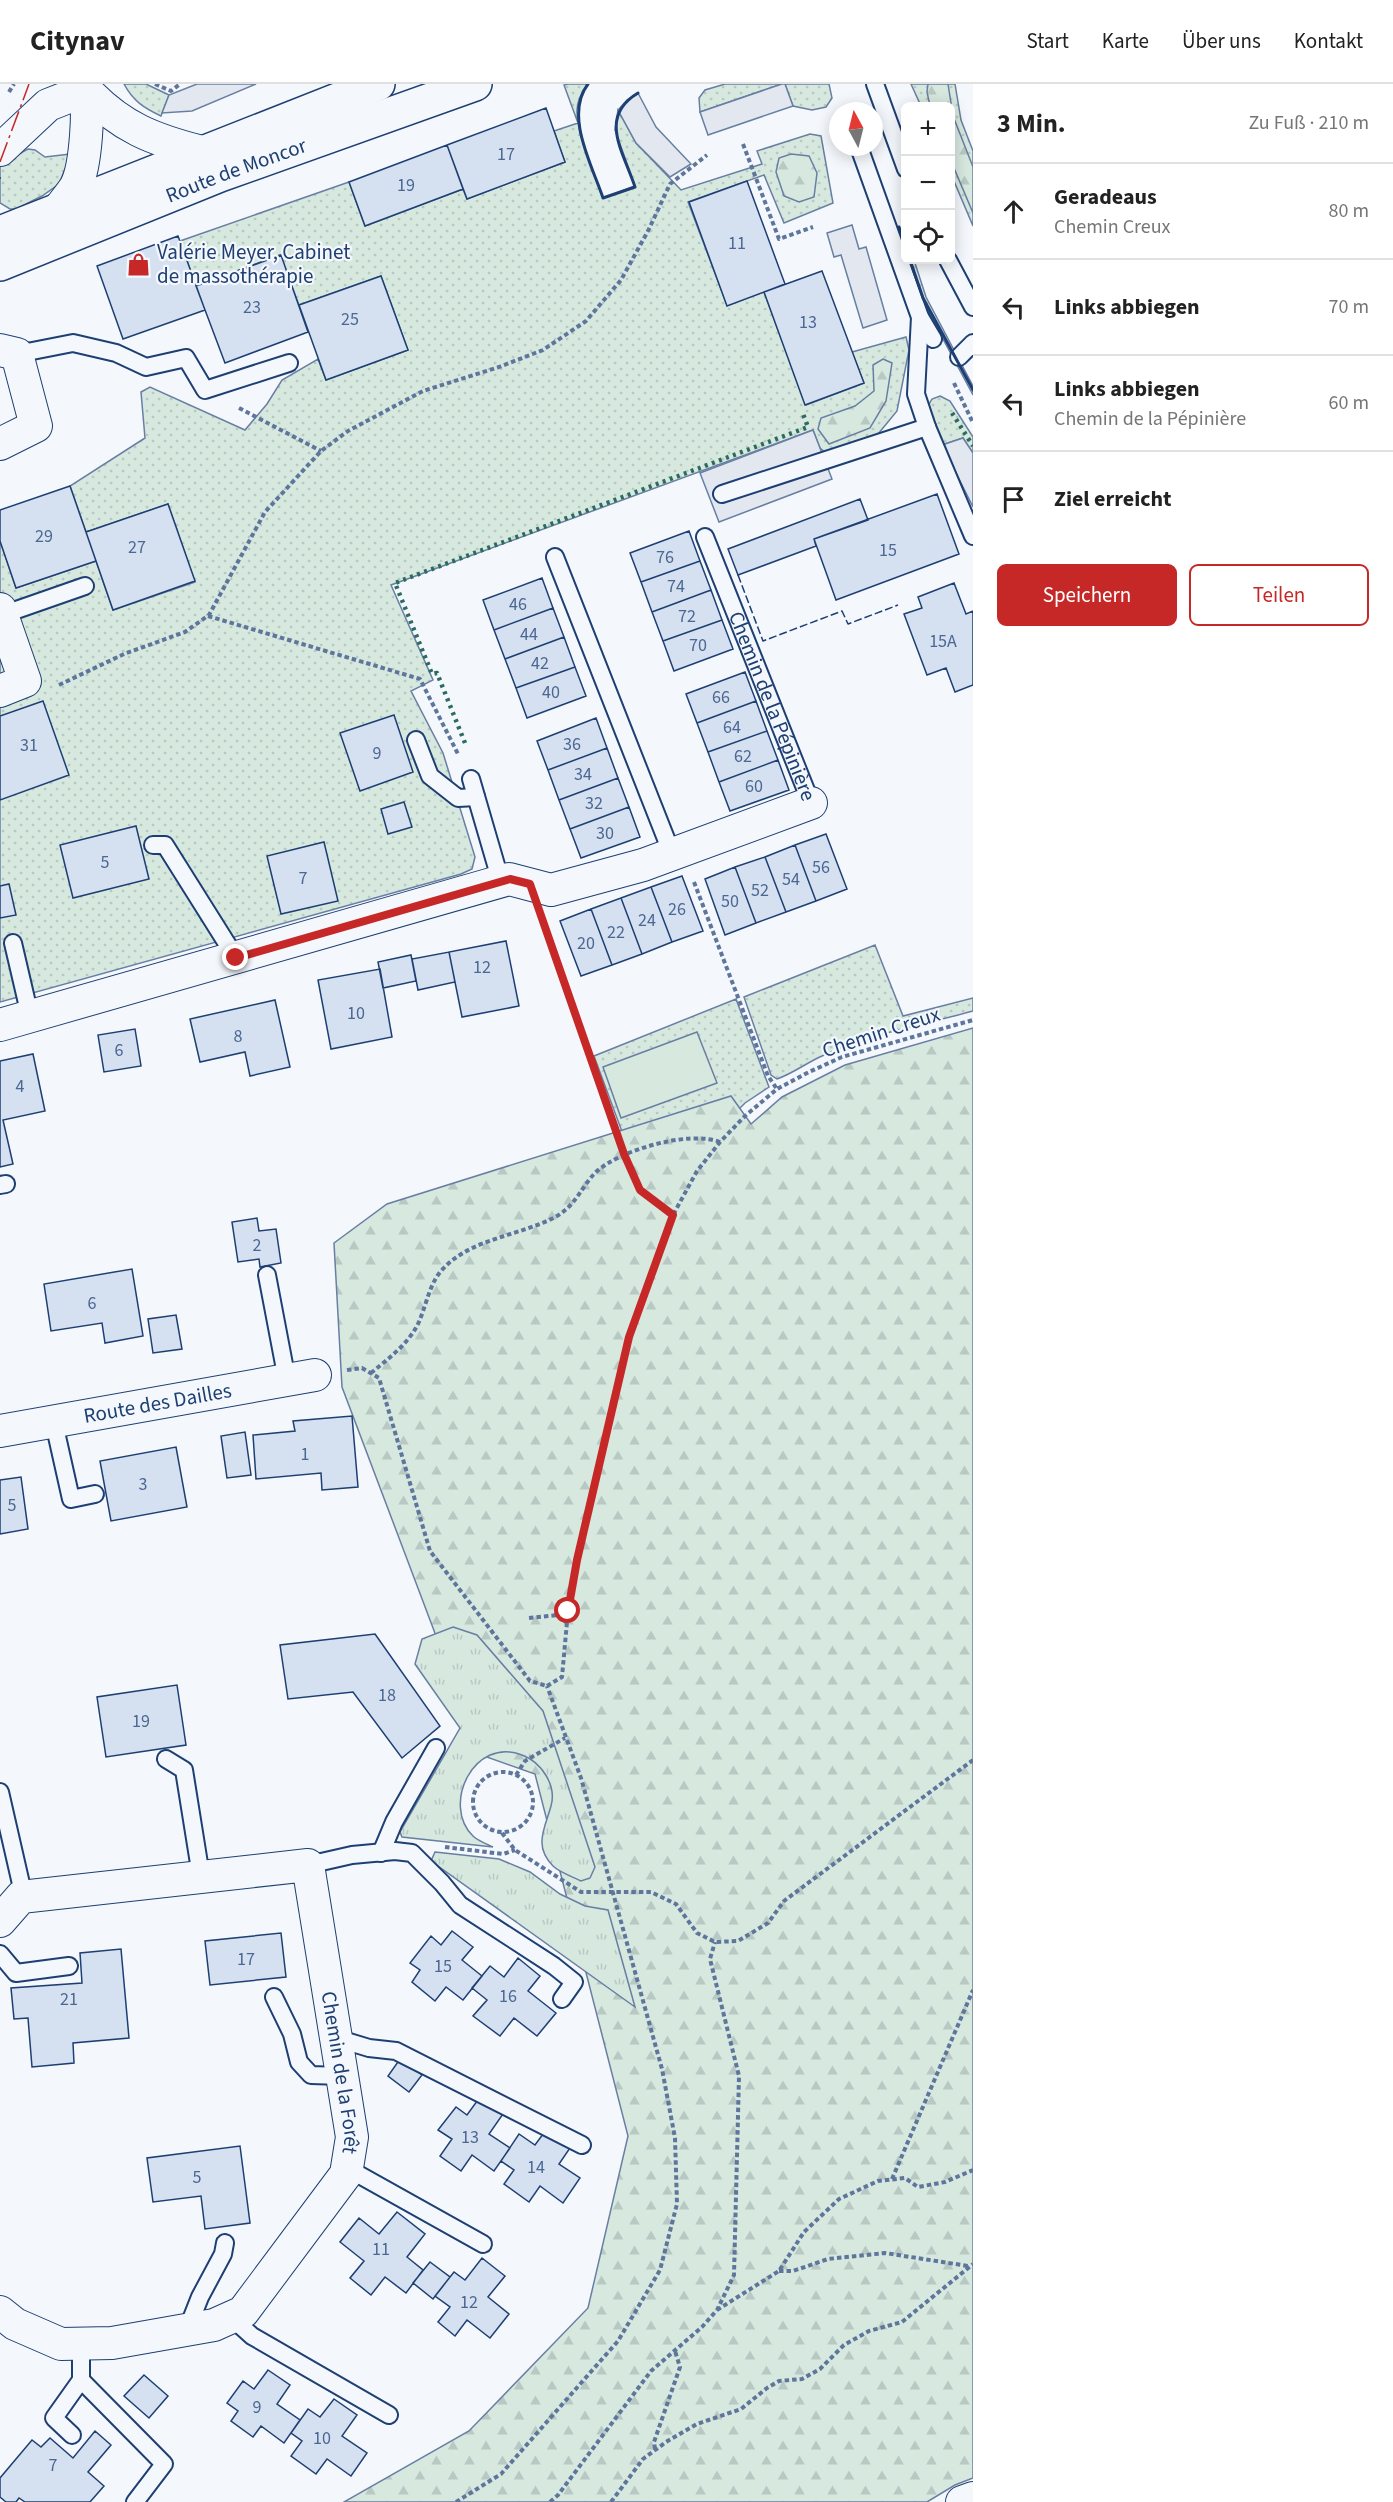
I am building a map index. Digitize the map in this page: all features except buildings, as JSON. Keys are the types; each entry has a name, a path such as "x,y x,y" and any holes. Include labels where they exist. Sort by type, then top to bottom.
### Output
{"main road":[{"name":"Route de Moncor","path":"0,233 378,84"},
{"name":"Route de Moncor","path":"0,264 220,175 475,84"}],"street":[{"path":"85,87 105,111 138,131 165,143 202,152"},
{"path":"0,150 48,105 85,87"},
{"path":"59,209 77,185 85,146 85,87"},
{"path":"0,444 36,426 9,352"},
{"path":"1,612 13,686"},
{"name":"Chemin de la Pépinière","path":"0,1025 236,958 516,883 551,890 643,865 811,803"},
{"name":"Route des Dailles","path":"0,1431 301,1378"},
{"path":"0,1921 24,1897 308,1864"},
{"name":"Chemin de la Forêt","path":"0,2312 15,2324 61,2344 112,2343 214,2325 243,2312 346,2174 352,2138 308,1864"},
{"path":"962,2502 973,2498"}],"lane":[{"path":"875,84 901,156"},
{"path":"862,156 920,317 933,339"},
{"path":"950,264 973,307"},
{"path":"920,317 916,394 927,427 973,536"},
{"path":"9,352 73,342 116,353 146,367 186,358 205,390 289,363"},
{"path":"959,357 973,343"},
{"path":"723,494 927,427"},
{"name":"Chemin de la Pépinière","path":"705,537 811,803"},
{"path":"555,557 677,852"},
{"path":"1,612 85,586"},
{"path":"416,740 430,776 458,798 476,797"},
{"path":"471,779 476,797 516,883"},
{"path":"153,845 165,844 236,958"},
{"path":"13,943 30,1016"},
{"path":"267,1275 301,1378"},
{"path":"54,1423 71,1498 95,1494"},
{"path":"381,1852 394,1822 436,1748"},
{"path":"166,1759 184,1770 201,1876"},
{"path":"0,1792 24,1897"},
{"path":"308,1864 381,1852 412,1853 460,1905 554,1966 574,1982 562,1999"},
{"path":"0,1954 16,1973 69,1966"},
{"path":"274,1997 292,2034 299,2062 311,2075 342,2076"},
{"path":"336,2038 369,2048 396,2051 582,2145"},
{"path":"347,2168 483,2244"},
{"path":"187,2330 200,2297 223,2254 225,2243"},
{"path":"231,2317 252,2336 389,2415"},
{"path":"72,2435 54,2418 81,2380 81,2344"},
{"path":"81,2380 164,2464 135,2502"}],"path":[{"path":"155,84 171,91 180,84"},
{"path":"743,144 778,239 813,226"},
{"path":"13,686 50,689 124,654 185,632 207,616 265,512 321,451 348,431 423,391 499,368 543,350 586,321 621,280 670,184 707,155"},
{"path":"205,390 321,451"},
{"path":"207,616 420,679 471,779"},
{"path":"677,852 768,1076 777,1089"},
{"path":"516,883 640,1190 673,1215"},
{"name":"Chemin Creux","path":"547,1686 562,1677 570,1598 629,1337 673,1215 697,1171 745,1116 777,1089 842,1057 973,1020"},
{"path":"371,1373 397,1350 417,1325 441,1270 461,1254 556,1216 574,1202 594,1174 624,1154 678,1140 708,1137 720,1142"},
{"path":"301,1378 362,1368 379,1377 430,1551 530,1681 547,1686 581,1778 662,2069 675,2138 677,2204 660,2270 618,2341 501,2474 456,2502"},
{"path":"558,1616 560,1602 570,1598"},
{"path":"529,1618 558,1616 567,1623"},
{"path":"516,1775 525,1761 566,1738"},
{"path":"502,1833 515,1850 581,1892 651,1892 676,1904 697,1933 715,1942 738,1941 768,1923 784,1901 973,1761"},
{"path":"496,1773 516,1775 531,1789 533,1799 533,1809 522,1826 502,1833 493,1831 477,1819 472,1801 474,1791 487,1776 496,1773"},
{"path":"412,1853 418,1844 503,1854 515,1850"},
{"path":"550,2502 558,2495 651,2371 702,2327 717,2310 734,2275 739,2076 710,1959 715,1942"},
{"path":"892,2179 973,1990"},
{"path":"717,2310 779,2271 804,2232 839,2199 879,2181 905,2178 918,2187 945,2182 973,2170"},
{"path":"779,2271 793,2271 828,2259 885,2253 971,2265"},
{"path":"611,2502 643,2459 655,2450 697,2424 741,2409 779,2381 802,2379 820,2368 844,2345 869,2331 902,2322 971,2265"},
{"path":"655,2450 654,2442 680,2367 675,2351"}],"green space":[{"path":"124,84 146,84 169,95 161,116 139,103"},
{"path":"588,84 578,103 578,119 583,142 603,198 635,186 615,130 618,110 636,143 681,190 762,164 757,151 810,134 821,136 833,203 784,223 764,175 688,202 727,305 764,292 806,405 864,383 852,352 906,337 909,350 897,411 878,434 826,453 820,448 813,430 391,585 433,680 411,691 443,753 475,857 472,869 461,874 0,1002 0,541 16,588 96,561 113,610 195,582 168,504 86,532 70,486 145,438 141,392 150,387 245,430 267,404 282,380 318,359 326,380 408,350 381,276 299,305 280,255 196,286 180,241 349,182 365,226 463,189 467,199 565,162 554,131 578,123 564,85"},
{"path":"725,84 782,84 700,112 699,98 705,90"},
{"path":"785,84 829,84 832,98 826,107 812,110 793,106"},
{"path":"911,84 955,84 961,120 973,151 973,226 955,183 955,102 919,102"},
{"path":"928,84 948,84 951,102 929,102"},
{"path":"955,121 973,167 973,213 955,170"},
{"path":"28,149 35,150 45,157 71,154 59,184 42,196 16,209 10,209 0,203 0,164"},
{"path":"791,154 809,156 817,173 814,197 799,202 784,196 776,172 779,158"},
{"path":"910,264 915,264 926,297 973,386 973,395 921,298"},
{"path":"883,359 892,363 886,401 870,428 829,444 818,429 821,418 855,406 874,391 873,365"},
{"path":"940,396 950,401 973,437 973,453 963,438 942,445 928,406 932,399"},
{"path":"875,945 903,1016 973,998 973,1011 896,1030 840,1048 777,1079 771,1075 744,997"},
{"path":"736,999 769,1087 745,1103 717,1131 628,1148 594,1056"},
{"path":"973,1028 973,2478 955,2485 927,2502 344,2502 469,2431 588,2308 628,2136 535,1774 481,1755 342,1387 334,1243 387,1204 731,1096 751,1124 782,1097 845,1065"},
{"path":"697,1032 717,1083 621,1118 603,1067"},
{"path":"453,1627 477,1635 543,1711 595,1867 590,1878 581,1881 559,1870 547,1859 543,1851 542,1837 551,1806 552,1790 541,1769 522,1755 505,1752 490,1755 477,1764 462,1792 460,1808 464,1823 475,1838 493,1847 402,1837 400,1832 460,1728 415,1664 422,1639"},
{"path":"435,1852 499,1859 530,1872 560,1894 585,1906 608,1910 635,2007 431,1861"}],"shaded area":[{"path":"197,84 256,84 192,111 162,113 169,95"},
{"path":"785,84 793,106 708,135 700,112"},
{"path":"638,93 656,127 691,164 670,177 636,143 618,110"},
{"path":"852,225 859,249 866,247 887,320 863,328 841,255 834,257 827,233"},
{"path":"813,430 832,479 719,522 700,473"},
{"path":"963,438 973,453 973,507 942,445"}],"hedge":[{"path":"952,413 973,446"},
{"path":"465,743 437,673 432,674 395,583 808,427 803,414"}],"fence":[{"path":"738,575 763,641 842,611 848,624 898,605"}],"wall":[{"path":"588,84 581,96 579,125 587,156 603,198 635,187 620,148 616,124 619,113 626,102 638,93"},
{"path":"899,227 901,232"},
{"path":"911,264 923,298 973,390"}],"power":[{"path":"0,162 29,84"}],"place":[{"name":"Valérie Meyer, Cabinet de massothérapie","path":"139,264"}],"route":[{"path":"236,958 510,879 530,884 624,1154 640,1190 673,1215 629,1337 577,1560 568,1611"}]}
